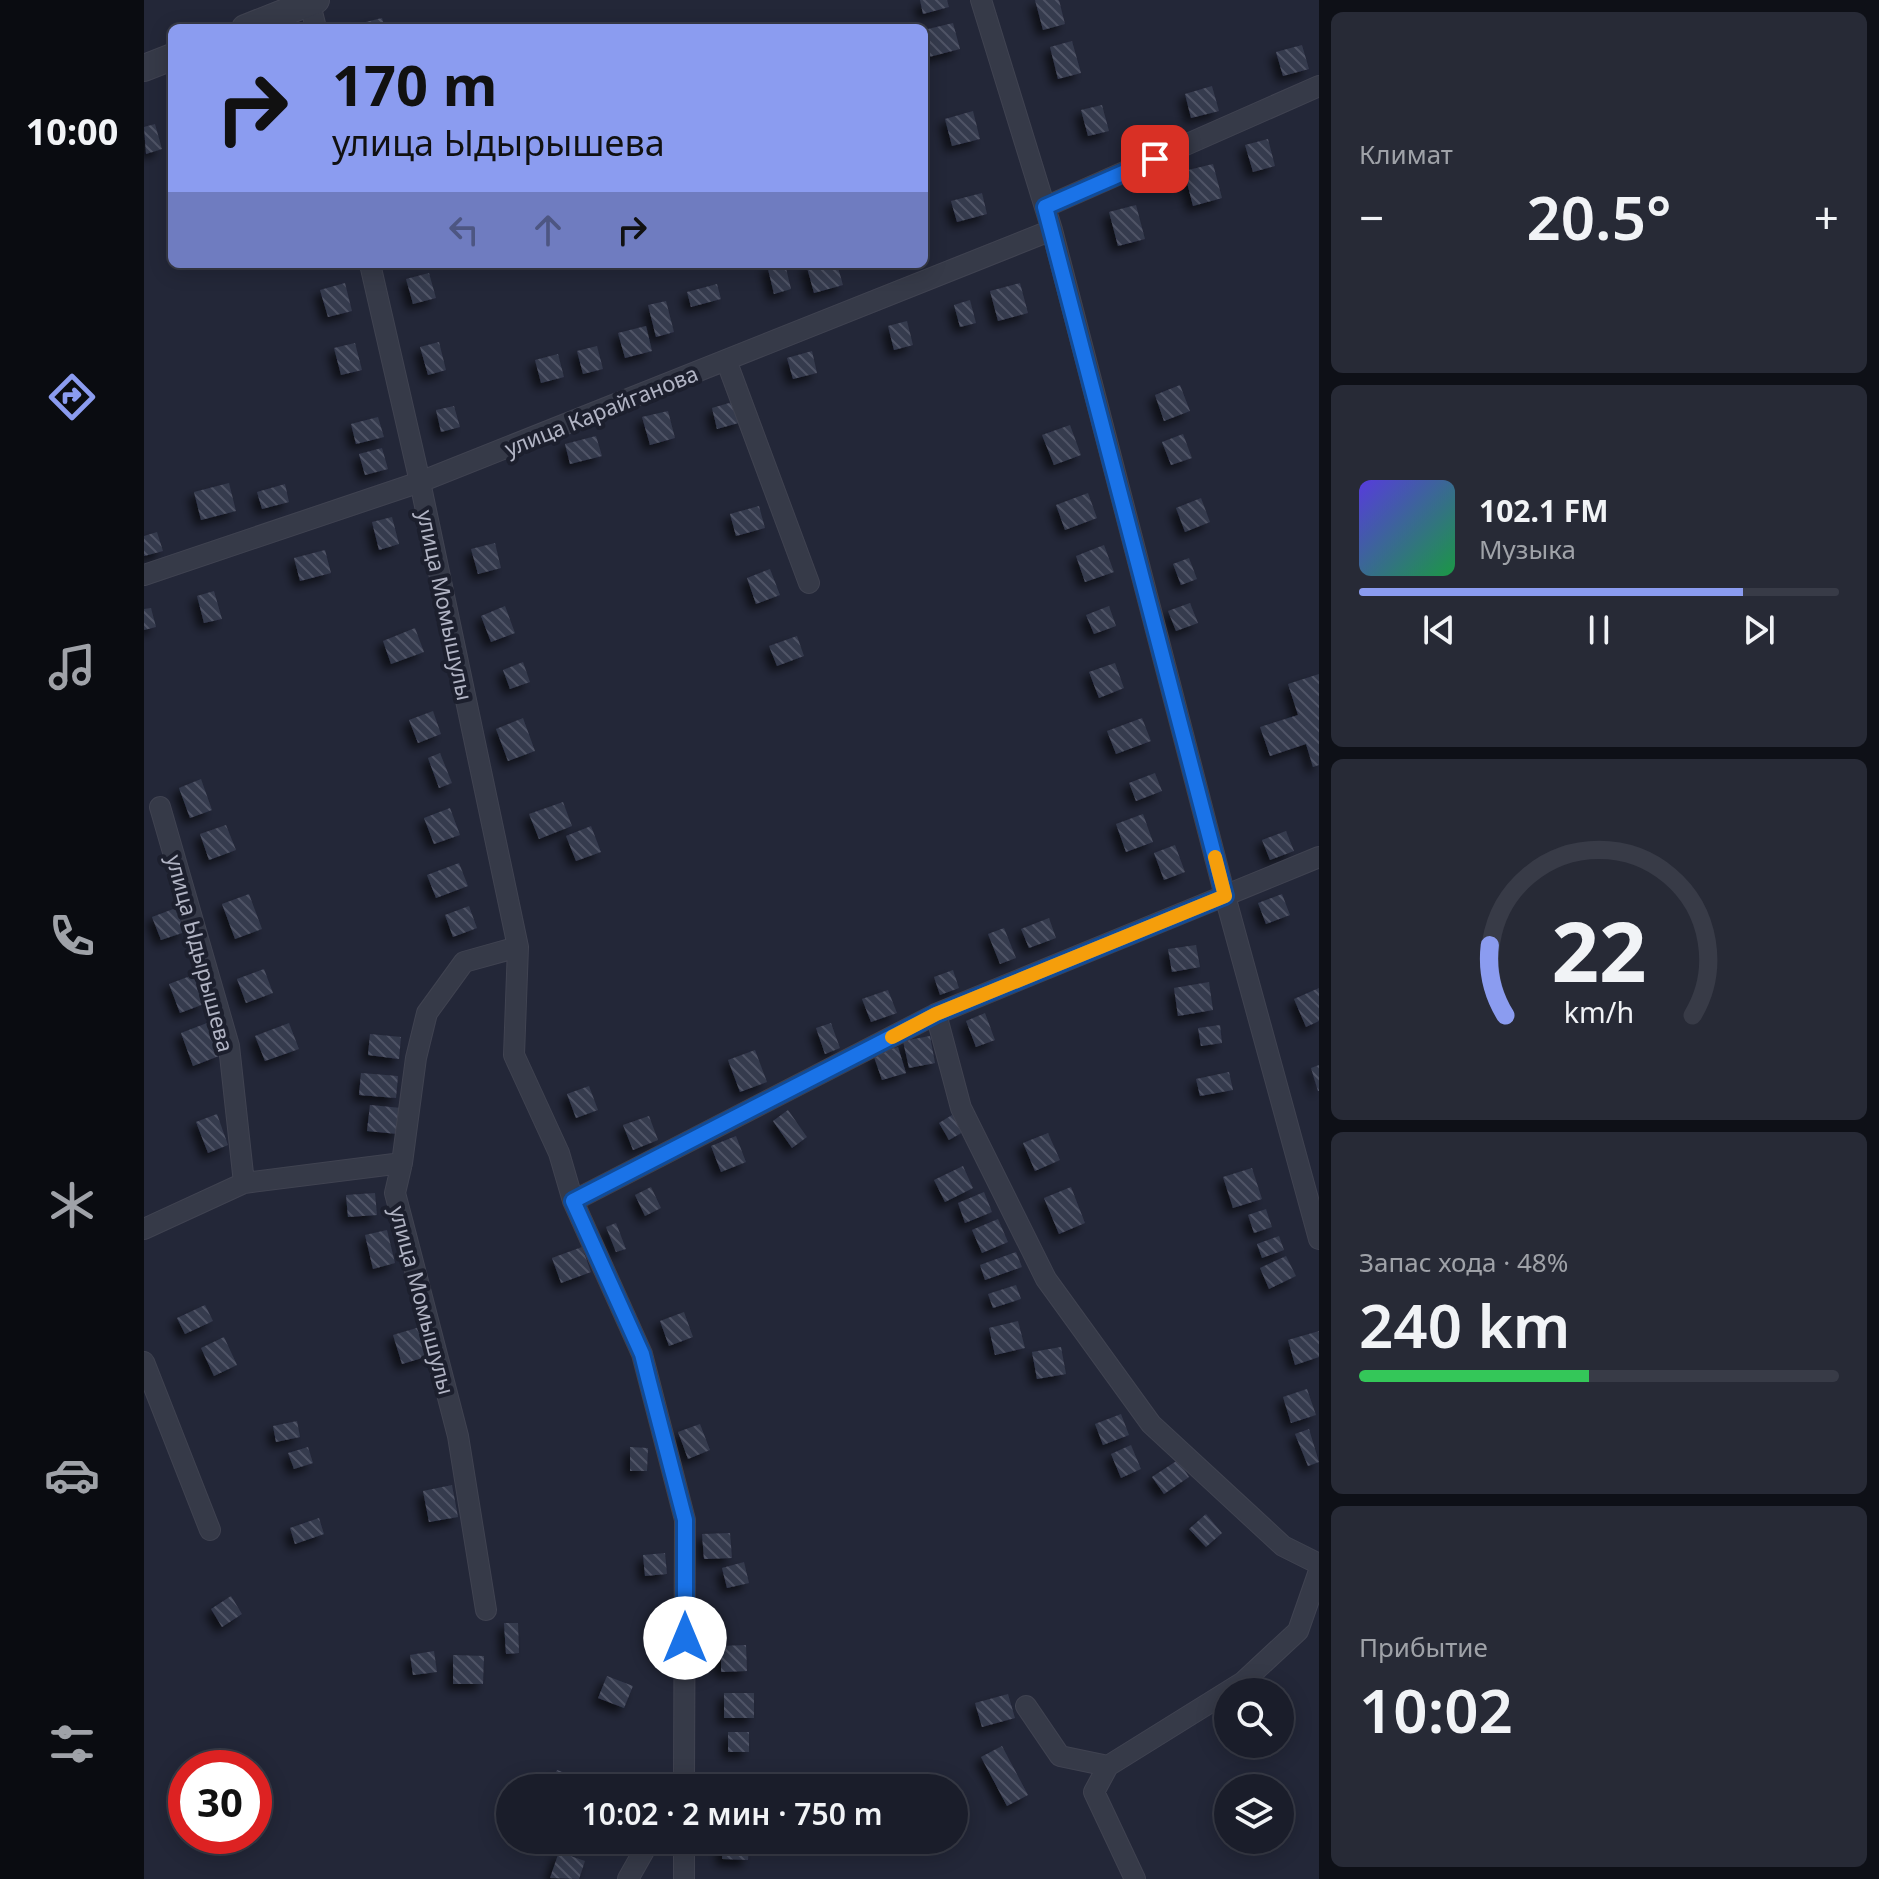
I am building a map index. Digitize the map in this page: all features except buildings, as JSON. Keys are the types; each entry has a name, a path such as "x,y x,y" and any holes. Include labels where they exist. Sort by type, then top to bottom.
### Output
{"street":[{"path":"981,0 1052,230 1225,896 1319,1239"},
{"path":"259,24 313,8"},
{"path":"144,68 168,59"},
{"path":"1045,207 1319,86"},
{"name":"улица Карайганова","path":"144,575 420,482 1052,230"},
{"name":"улица Момышулы","path":"371,268 420,482 518,947 514,1055 559,1153 573,1201 642,1354 685,1520 683,1774"},
{"path":"726,360 809,583"},
{"name":"улица Ыдырышева","path":"160,807 229,1046 244,1183"},
{"path":"573,1201 936,1014 1319,857"},
{"name":"улица Момышулы","path":"486,1610 458,1436 395,1193 416,1058 427,1013 464,962 518,947"},
{"path":"936,1014 961,1108 1046,1279 1151,1424 1283,1546 1319,1564"},
{"path":"144,1229 244,1183 402,1163"},
{"path":"144,1362 210,1530"},
{"path":"1135,1879 1094,1792 1108,1766 1243,1682 1298,1631 1319,1571"},
{"path":"1026,1706 1060,1756 1108,1766"},
{"path":"628,1879 642,1854"},
{"path":"684,1854 684,1879"}],"slow traffic":[{"path":"892,1037 936,1014 1225,896 1215,857"}],"route":[{"path":"685,1638 685,1520 642,1354 573,1201 936,1014 1225,896 1045,207 1155,159"}]}
